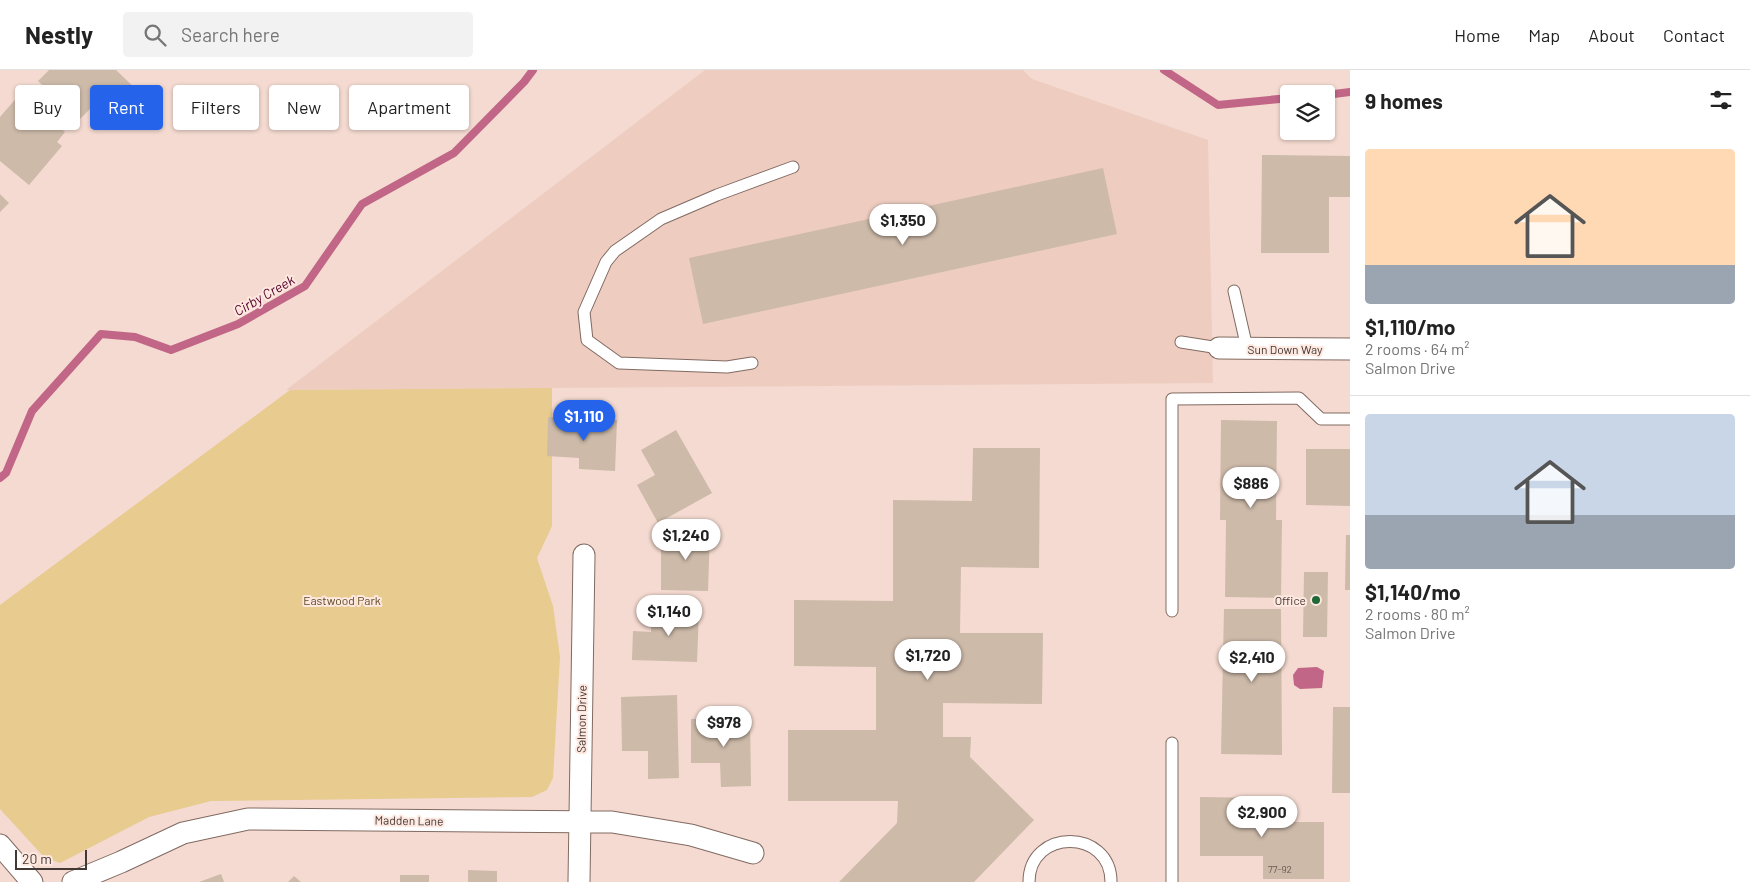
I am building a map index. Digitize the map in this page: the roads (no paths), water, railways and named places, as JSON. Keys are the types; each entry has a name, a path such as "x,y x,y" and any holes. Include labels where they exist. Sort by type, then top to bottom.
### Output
{"street":[{"name":"Sun Down Way","path":"1219,348 1350,349"},
{"name":"Salmon Drive","path":"579,882 584,555"},
{"name":"Madden Lane","path":"73,882 183,833 248,818 612,822 691,835 753,852"},
{"path":"0,845 32,882"}],"lane":[{"path":"752,363 727,367 619,363 587,340 584,312 606,262 616,250 661,219 717,195 793,167"},
{"path":"1234,291 1247,348"},
{"path":"1181,342 1219,348"},
{"path":"1172,611 1172,399 1299,398 1321,419 1350,419"},
{"path":"1172,743 1172,882"},
{"path":"1029,882 1029,874 1035,858 1047,847 1062,841 1078,841 1094,847 1105,859 1111,874 1111,882"}],"waterway":[{"name":"Cirby Creek","path":"0,478 6,473 32,411 101,334 135,337 171,350 238,324 305,286 362,204 454,153 524,82 533,70"},
{"path":"1164,70 1218,105 1280,99"},
{"path":"1335,94 1350,92"}],"place":[{"name":"Office","path":"1316,600"}],"park label":[{"name":"Eastwood Park","path":"342,600"}]}
